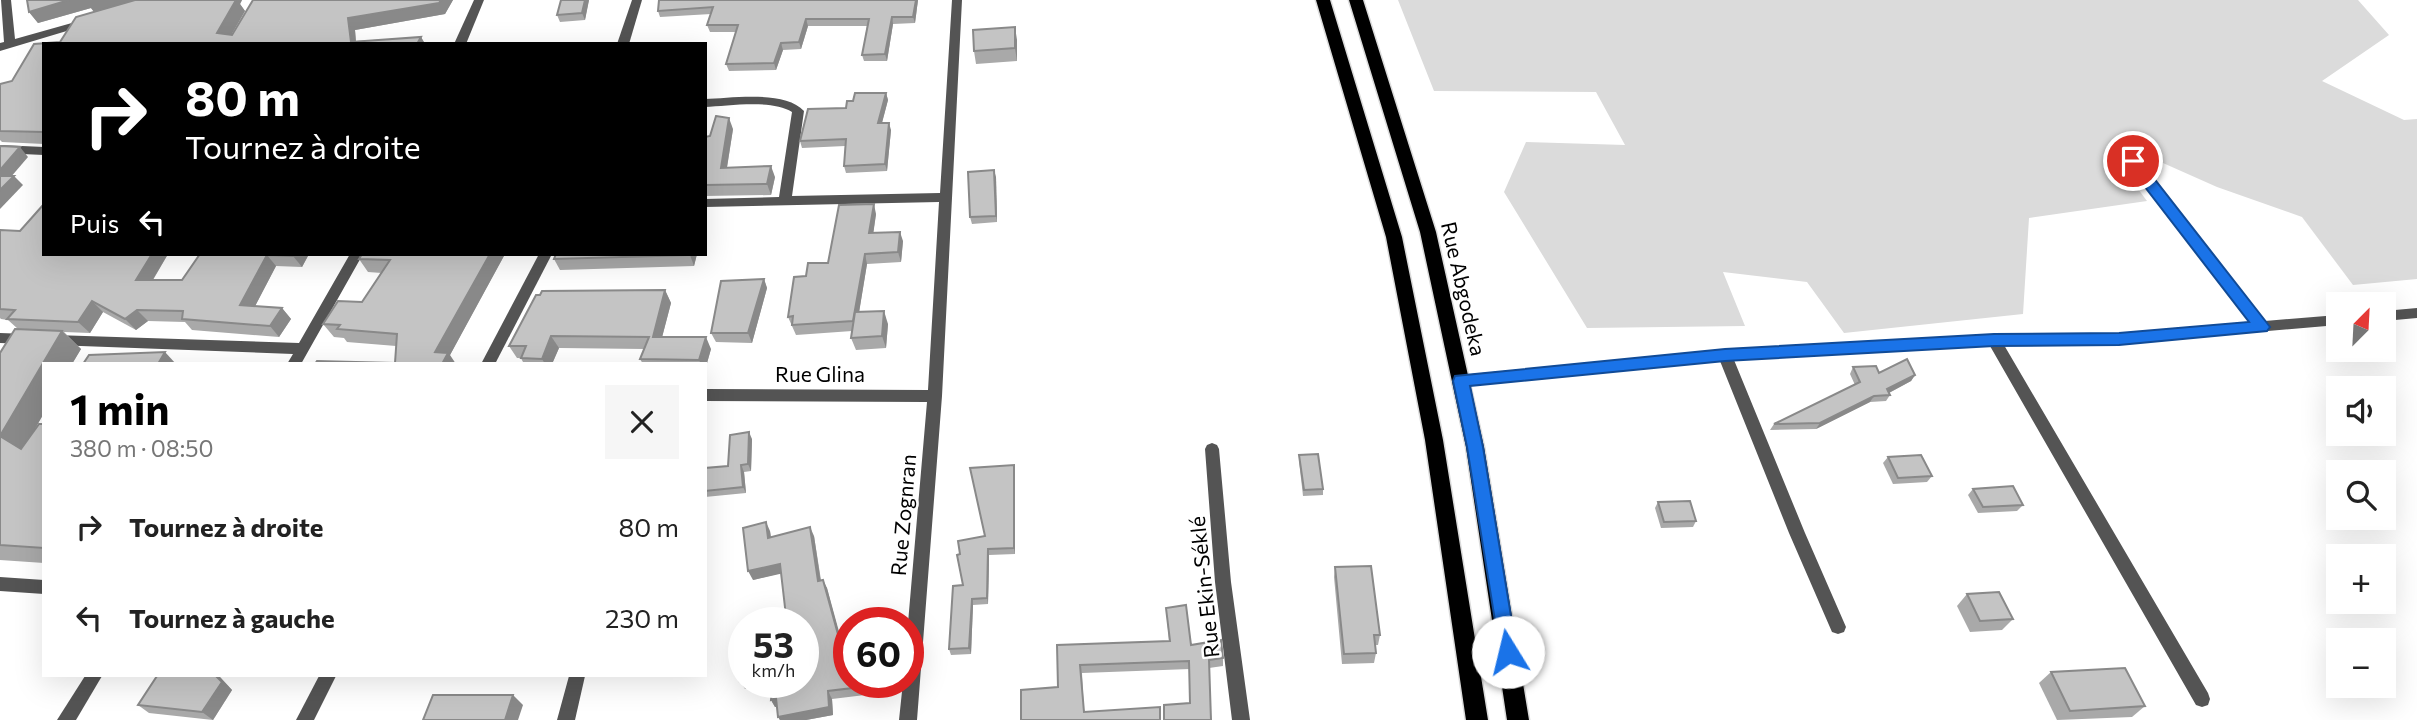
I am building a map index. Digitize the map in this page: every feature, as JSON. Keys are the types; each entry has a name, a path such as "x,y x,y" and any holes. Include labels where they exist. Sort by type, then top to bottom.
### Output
{"main road":[{"path":"1323,0 1394,237 1434,440 1477,720"},
{"name":"Rue Abgodeka","path":"1356,0 1428,232 1475,447 1518,720"}],"street":[{"path":"6,0 5,45 99,18"},
{"path":"461,42 479,0"},
{"path":"624,42 637,0"},
{"name":"Rue Zognran","path":"908,720 935,396 957,0"},
{"path":"707,103 779,102 788,103 798,111 785,199"},
{"path":"0,149 42,151"},
{"path":"2133,161 2262,327"},
{"path":"707,203 946,197"},
{"path":"295,362 355,256"},
{"path":"489,362 544,256"},
{"path":"2396,315 2417,313"},
{"path":"1461,381 1725,355 1994,340 2119,339 2326,321"},
{"path":"0,338 304,349"},
{"path":"1994,340 2202,699"},
{"path":"1725,355 1797,533 1839,627"},
{"name":"Rue Glina","path":"707,395 935,396"},
{"name":"Rue Ekin-Séklé","path":"1212,449 1223,582 1241,720"},
{"path":"0,584 42,587"},
{"path":"65,720 93,677"},
{"path":"305,720 327,677"},
{"path":"566,720 577,677"}],"shaded area":[{"path":"1398,0 2358,0 2389,35 2322,81 2404,120 2417,119 2417,279 2353,285 2302,217 2217,187 2145,155 2106,146 2147,201 2029,218 2023,314 1844,333 1807,282 1723,272 1745,326 1587,328 1504,192 1526,142 1625,145 1596,92 1434,91"}],"building":[{"path":"27,0 69,0 29,12"},
{"path":"135,0 236,0 217,33 232,35 253,0 441,0 439,3 348,18 351,42 60,42 76,17"},
{"path":"561,0 585,0 582,13 557,15"},
{"path":"659,0 916,0 913,17 892,17 885,54 862,55 869,19 806,19 799,42 781,43 774,63 726,64 738,25 707,25 713,7 658,11"},
{"path":"1015,27 1015,48 974,51 973,30"},
{"path":"421,37 418,42 351,42"},
{"path":"42,43 42,132 0,131 0,84 12,81 34,44"},
{"path":"855,93 886,93 878,123 889,123 885,164 844,166 846,139 800,141 808,109 846,108 847,101 853,101"},
{"path":"716,116 729,118 721,168 771,166 767,184 707,185 707,137 710,136"},
{"path":"0,146 20,147 0,170"},
{"path":"994,170 996,216 970,217 968,172"},
{"path":"0,176 14,176 0,190"},
{"path":"874,204 869,233 900,232 898,252 865,254 853,321 792,325 793,316 788,317 794,277 806,276 808,263 828,263 839,205"},
{"path":"42,206 42,256 151,256 136,280 182,280 199,256 266,256 240,305 282,308 270,326 182,319 183,311 137,310 125,319 92,301 78,322 7,319 15,310 0,309 0,230 20,231"},
{"path":"361,256 489,256 435,352 448,353 443,362 395,362 397,334 337,329 340,325 323,324 338,301 362,302 390,260 359,259"},
{"path":"555,256 656,256 554,259"},
{"path":"764,279 748,333 711,333 721,281"},
{"path":"665,290 653,337 706,337 699,360 640,359 649,337 551,336 542,359 521,358 526,346 509,346 536,295 540,295 542,291"},
{"path":"884,311 882,336 851,338 855,312"},
{"path":"15,329 62,331 0,436 0,353"},
{"path":"165,352 159,362 84,362 89,355"},
{"path":"1907,359 1915,375 1887,389 1890,395 1874,396 1820,423 1774,424 1860,382 1853,367 1876,366 1879,373"},
{"path":"39,424 42,424 42,548 0,545 0,436 21,449"},
{"path":"749,432 748,464 741,465 743,487 707,491 707,468 728,466 730,435"},
{"path":"1318,454 1323,489 1304,490 1299,455"},
{"path":"1921,455 1932,476 1898,478 1888,457"},
{"path":"1014,465 1014,548 988,549 987,598 972,599 969,648 949,649 953,586 963,585 957,555 960,554 958,541 985,536 970,468"},
{"path":"2013,486 2023,505 1983,507 1973,489"},
{"path":"1690,501 1696,521 1664,522 1658,502"},
{"path":"766,522 768,538 810,527 818,581 823,580 833,616 833,690 828,691 829,707 778,717 776,698 819,698 819,607 785,607 780,564 748,571 743,528"},
{"path":"1371,566 1380,635 1374,635 1376,653 1344,654 1335,567"},
{"path":"1999,592 2013,619 1980,621 1967,594"},
{"path":"1186,605 1191,645 1221,640 1223,658 1209,660 1211,720 1164,720 1164,705 1190,703 1189,661 1080,665 1084,712 1160,707 1160,720 1021,720 1021,690 1058,687 1057,645 1170,641 1166,608"},
{"path":"2125,668 2145,706 2070,711 2051,672"},
{"path":"156,677 217,677 222,682 202,712 138,705"},
{"path":"433,695 513,695 505,720 423,720"}],"route":[{"path":"1508,652 1475,447 1461,381 1725,355 1994,340 2119,339 2262,327 2133,161"}]}
